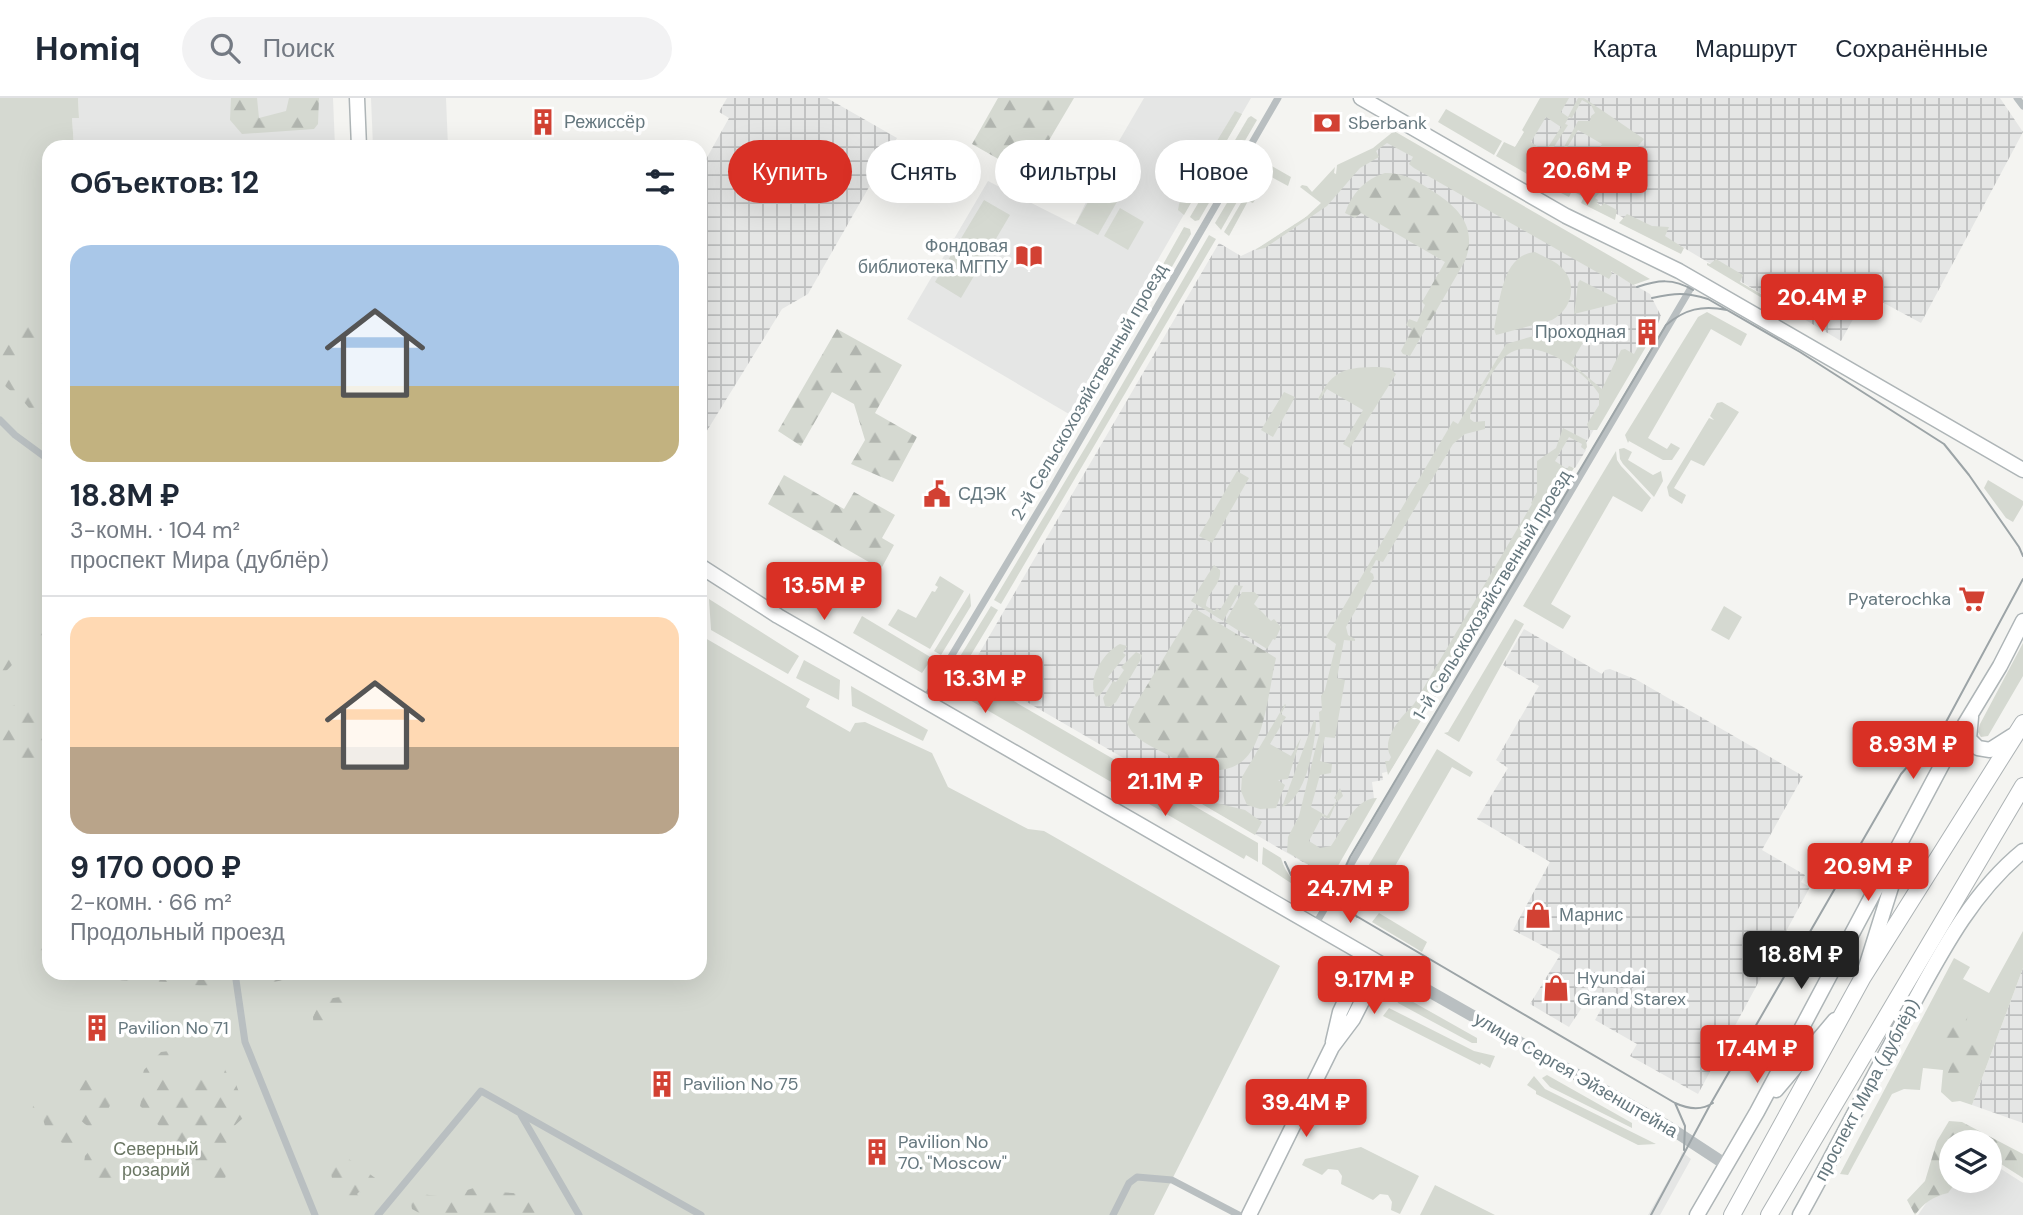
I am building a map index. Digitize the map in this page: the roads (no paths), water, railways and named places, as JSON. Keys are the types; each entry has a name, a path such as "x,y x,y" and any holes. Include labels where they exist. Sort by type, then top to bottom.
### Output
{"main road":[{"path":"357,98 359,140"},
{"path":"1361,98 1566,216 1695,281 2023,470"},
{"name":"улица Сергея Эйзенштейна","path":"707,570 778,616 1381,964"},
{"path":"1697,1215 1757,1112 1903,837 2023,621"},
{"path":"1976,705 1969,739 1972,745 1978,748 1990,750 2021,727"},
{"path":"1732,1215 1863,977 2021,727"},
{"path":"1769,1215 2023,786"},
{"path":"1863,977 1893,881 1903,837"},
{"name":"проспект Мира (дублёр)","path":"1800,1215 1935,965 1974,902 2005,866 2023,851"},
{"name":"проспект Мира (дублёр)","path":"1935,965 1963,888"},
{"path":"1332,1047 1340,1012 1366,956"},
{"path":"1249,1215 1332,1047 1353,1019 1381,964"},
{"path":"1757,1112 1846,1006"}],"street":[{"name":"2-й Сельскохозяйственный проезд","path":"925,700 1058,479 1278,98"},
{"path":"2017,98 2023,106"},
{"name":"1-й Сельскохозяйственный проезд","path":"1315,925 1695,281"},
{"path":"0,420 42,455"},
{"name":"улица Сергея Эйзенштейна","path":"1381,964 1667,1126 1725,1164"},
{"path":"235,980 245,1042 315,1215"},
{"path":"378,1215 481,1091 701,1215"},
{"path":"520,1114 579,1215"},
{"path":"1114,1215 1129,1183 1137,1177 1172,1180 1239,1215"}],"tram line":[{"path":"1637,287 1665,281 1679,283 1693,290"},
{"path":"1652,298 1680,294 1708,299 1800,352 1944,444 1969,475 2023,556"},
{"path":"1357,917 1347,902 1343,888 1344,873 1350,857 1666,325 1680,315 1694,310 1727,310"},
{"path":"1651,1215 1710,1105 1901,774 1946,722 2023,579"},
{"path":"1285,862 1291,875 1300,883 1675,1103 1694,1108 1713,1103"},
{"path":"1675,1103 1685,1126 1684,1150"}],"place":[{"name":"Режиссёр","path":"543,122"},
{"name":"Sberbank","path":"1327,123"},
{"name":"Фондовая библиотека МГПУ","path":"1029,256"},
{"name":"Проходная","path":"1647,332"},
{"name":"СДЭК","path":"937,494"},
{"name":"Pyaterochka","path":"1972,599"},
{"name":"Марнис","path":"1538,915"},
{"name":"Hyundai Grand Starex","path":"1556,988"},
{"name":"Pavilion No 71","path":"97,1028"},
{"name":"Pavilion No 75","path":"662,1084"},
{"name":"Pavilion No 70. \"Moscow\"","path":"877,1152"}],"park label":[{"name":"Северный розарий","path":"156,1159"}]}
